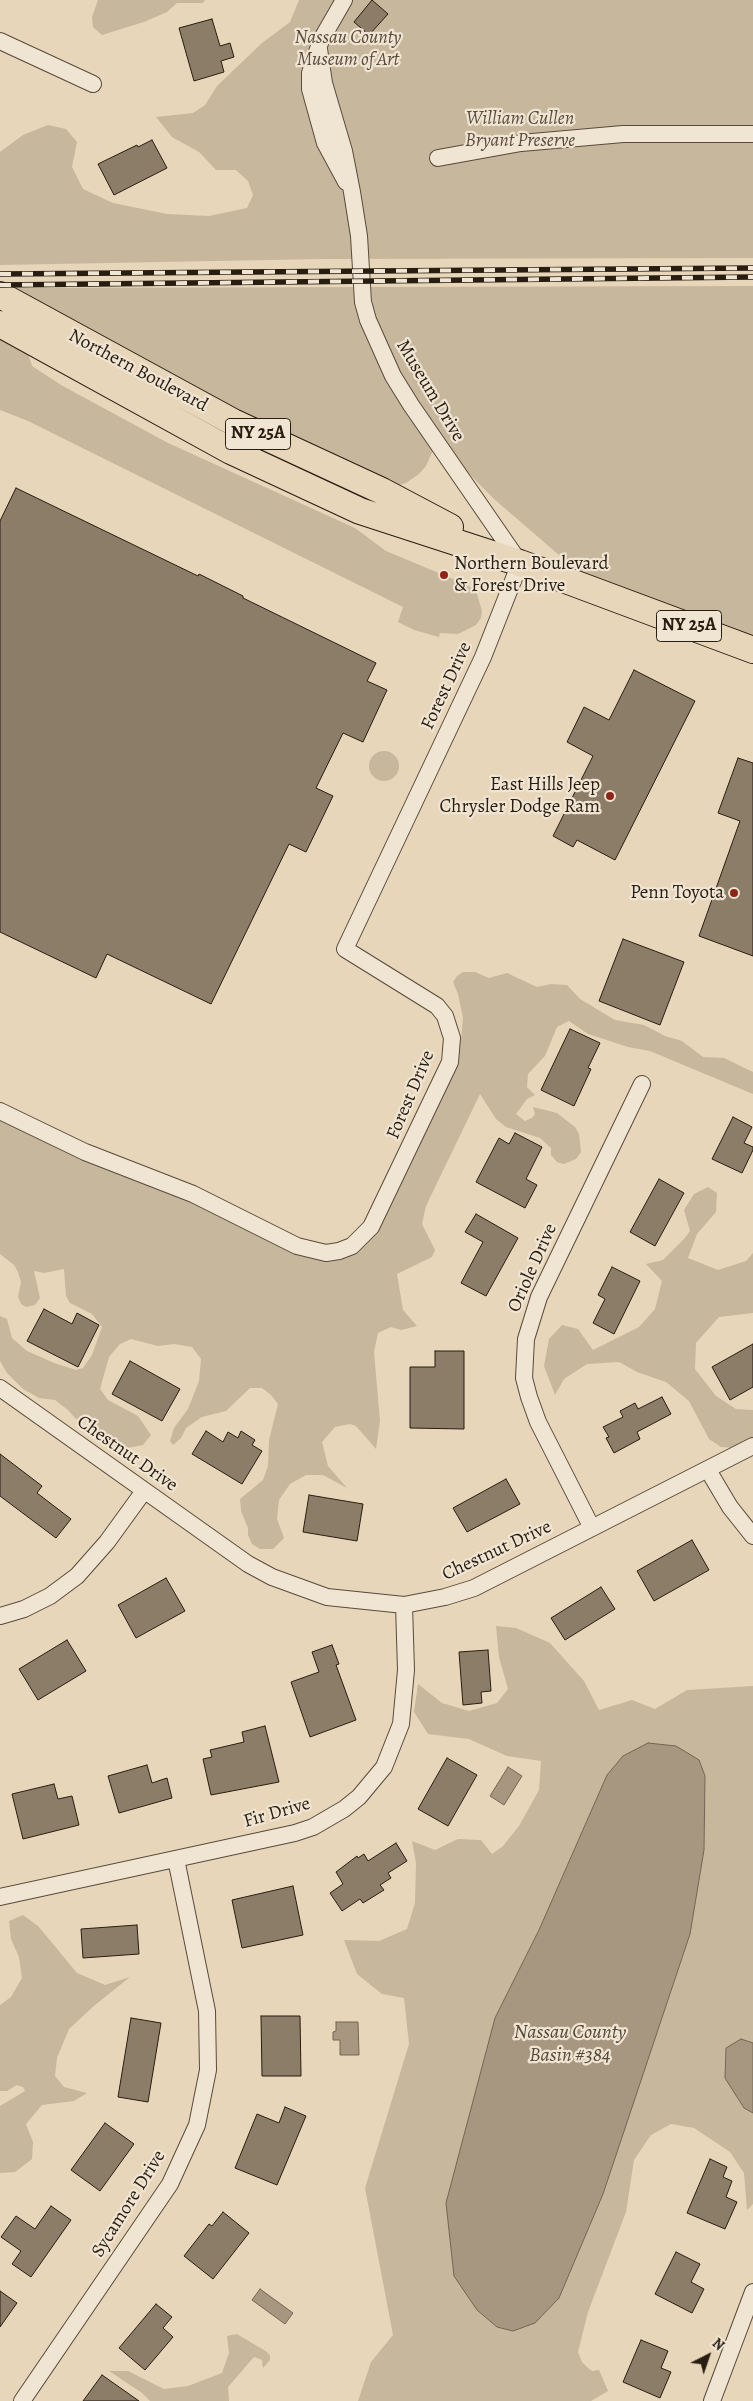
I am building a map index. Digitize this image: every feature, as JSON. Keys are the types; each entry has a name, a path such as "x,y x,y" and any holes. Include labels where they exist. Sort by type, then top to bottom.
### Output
{"main road":[{"name":"Northern Boulevard","path":"0,295 233,422 382,492 520,563"},
{"name":"Northern Boulevard","path":"0,324 230,451 360,511 520,563 753,650"}],"street":[{"name":"Museum Drive","path":"344,0 321,40 319,49 324,83 344,150 352,192 359,236 365,311 385,359 411,405 520,563"},
{"path":"0,41 93,84"},
{"path":"438,158 521,143 623,134 753,134"},
{"name":"Forest Drive","path":"0,1111 85,1152 193,1194 297,1246 321,1252 340,1251 352,1246 371,1227 423,1123 450,1062 452,1038 445,1016 437,1006 345,949 483,657 520,563"},
{"name":"Oriole Drive","path":"592,1528 538,1422 529,1397 524,1378 526,1339 539,1297 642,1084"},
{"name":"Chestnut Drive","path":"0,1388 248,1564 272,1578 327,1597 404,1605 445,1597 474,1588 753,1446"},
{"path":"708,1470 730,1507 753,1536"},
{"path":"0,1616 24,1609 50,1596 77,1576 107,1542 144,1491"},
{"name":"Fir Drive","path":"0,1897 295,1833 313,1827 344,1809 376,1778 390,1756 401,1724 406,1670 404,1605"},
{"name":"Sycamore Drive","path":"22,2401 170,2184 197,2125 208,2070 207,2011 176,1859"},
{"path":"712,2401 753,2292"}],"green space":[{"path":"98,0 205,0 203,3 177,3 167,12 144,22 102,35 93,27 92,17"},
{"name":"William Cullen Bryant Preserve","path":"299,0 753,0 753,258 324,259 0,265 0,152 23,135 48,125 66,129 77,142 72,167 83,189 113,203 167,214 209,216 247,208 253,195 248,181 236,170 216,170 199,152 172,137 156,117 193,113 205,105 217,86 262,43 290,22"},
{"path":"753,286 753,650 603,593 494,499 437,441 426,466 419,474 406,483 382,491 0,288"},
{"path":"0,324 22,336 32,366 61,385 168,443 355,528 386,551 465,584 476,591 482,611 481,618 476,625 458,634 440,633 439,637 414,630 398,622 403,607 28,421 0,410"},
{"path":"384,751 395,755 399,766 395,777 384,781 373,777 369,766 373,755"},
{"path":"463,972 475,972 489,978 507,973 537,987 551,984 567,985 580,999 615,1020 644,1025 665,1036 682,1041 703,1057 724,1058 753,1072 753,1094 650,1051 628,1047 588,1034 569,1021 557,1027 545,1056 528,1074 527,1087 535,1095 527,1099 516,1114 525,1121 532,1118 535,1114 533,1107 557,1113 575,1127 579,1134 581,1152 576,1159 564,1164 557,1162 551,1155 551,1148 540,1138 506,1127 496,1119 480,1094 426,1206 422,1224 435,1250 432,1257 397,1274 403,1310 417,1326 401,1330 391,1327 378,1333 374,1352 380,1421 376,1449 356,1426 350,1424 335,1427 322,1442 328,1466 347,1488 323,1475 306,1475 290,1484 279,1500 277,1519 284,1538 273,1549 260,1549 252,1544 248,1535 248,1528 241,1511 240,1499 263,1480 268,1466 269,1440 278,1404 262,1388 250,1388 226,1411 202,1417 186,1428 181,1438 173,1445 170,1441 174,1428 188,1409 199,1381 201,1359 192,1347 174,1344 158,1346 131,1339 120,1344 109,1357 100,1389 108,1400 138,1416 151,1435 143,1445 122,1449 113,1445 89,1421 76,1419 55,1400 39,1398 23,1389 7,1373 0,1361 0,1316 7,1319 12,1338 27,1351 76,1370 83,1368 92,1355 102,1327 92,1314 70,1303 66,1296 64,1269 44,1273 34,1271 40,1298 35,1305 26,1307 21,1304 18,1297 21,1282 18,1272 14,1265 0,1254 0,1111 297,1246 352,1246 461,1040 463,1018 458,994 453,982"},
{"path":"708,1187 717,1193 716,1212 697,1234 688,1258 718,1270 746,1261 753,1253 753,1313 719,1317 696,1343 695,1369 716,1396 736,1409 753,1410 753,1441 734,1448 721,1447 709,1439 689,1401 666,1382 637,1372 619,1362 587,1364 564,1379 555,1395 544,1366 549,1339 562,1325 578,1329 593,1350 639,1327 655,1309 662,1281 646,1264 663,1260 684,1239 690,1231 684,1210 694,1194"},
{"path":"496,1626 516,1628 550,1643 584,1681 599,1710 632,1700 655,1709 687,1690 753,1686 753,2204 747,2210 744,2173 730,2152 694,2128 671,2124 651,2135 634,2160 626,2212 588,2312 578,2352 582,2362 588,2368 592,2371 599,2370 608,2391 591,2401 358,2401 371,2362 393,2335 365,2188 409,2044 404,1998 382,1994 357,1974 344,1940 379,1941 407,1929 415,1903 416,1863 412,1841 435,1850 458,1839 481,1840 492,1854 503,1846 519,1826 539,1790 541,1761 507,1756 469,1739 428,1734 414,1712 418,1684 442,1703 469,1711 497,1703 508,1689 499,1657"},
{"path":"23,1915 38,1926 77,1973 105,1985 130,1977 69,2029 57,2058 55,2076 64,2087 87,2093 74,2101 42,2105 26,2124 33,2142 32,2159 15,2172 0,2173 0,2106 25,2091 23,2087 17,2085 7,2091 0,2091 0,2005 11,1997 22,1978 19,1957 11,1939 9,1921"},
{"path":"237,2334 267,2352 270,2360 263,2368 262,2360 254,2357 228,2387 229,2401 150,2401 142,2393 109,2371 128,2371 164,2389 188,2386 222,2373 229,2353 227,2336"}],"water":[{"name":"Nassau County Basin #384","path":"648,1743 676,1746 699,1760 705,1776 704,1850 690,1934 603,2194 559,2298 535,2323 513,2331 497,2327 477,2310 454,2276 446,2203 495,2018 539,1930 607,1775 623,1756"},
{"path":"508,1767 522,1776 504,1805 490,1796"},
{"path":"336,2022 358,2022 359,2055 340,2055 340,2040 333,2040"},
{"path":"741,2039 753,2043 753,2113 744,2108 725,2078 726,2048"},
{"path":"260,2289 293,2313 285,2324 252,2300"}],"building":[{"path":"372,0 388,14 369,35 354,22"},
{"path":"212,19 220,46 230,43 234,57 221,61 224,72 194,81 179,28"},
{"path":"152,140 167,168 114,195 98,164 137,145 138,147"},
{"path":"16,488 198,576 199,574 243,596 243,598 376,663 367,681 387,690 363,742 343,733 316,788 333,796 306,852 289,844 211,1004 107,954 96,978 0,932 0,521"},
{"name":"East Hills Jeep Chrysler Dodge Ram","path":"634,670 695,701 615,860 577,840 573,847 553,836 593,756 567,742 584,707 609,720"},
{"name":"Penn Toyota","path":"738,758 753,763 753,956 699,936 740,821 718,813"},
{"path":"623,939 684,962 660,1025 599,1001"},
{"path":"570,1029 600,1043 588,1068 591,1069 574,1106 541,1090"},
{"path":"733,1117 752,1127 744,1143 753,1147 753,1150 742,1173 712,1159"},
{"path":"515,1133 542,1147 526,1179 537,1185 525,1208 476,1182 499,1138 509,1144"},
{"path":"659,1179 684,1193 655,1246 630,1232"},
{"path":"476,1214 518,1238 486,1296 461,1283 483,1242 465,1232"},
{"path":"612,1267 640,1281 614,1334 593,1323 605,1299 598,1295"},
{"path":"44,1309 72,1324 77,1313 99,1325 78,1367 27,1341"},
{"path":"753,1344 753,1387 730,1400 712,1367"},
{"path":"435,1351 464,1351 464,1429 410,1428 410,1367 435,1367"},
{"path":"130,1361 180,1389 162,1421 112,1394"},
{"path":"662,1397 671,1414 637,1432 640,1439 614,1453 606,1438 609,1437 603,1427 623,1417 620,1411 635,1403 638,1409"},
{"path":"206,1431 223,1442 228,1432 238,1438 241,1431 255,1440 252,1445 262,1451 242,1484 192,1454"},
{"path":"0,1454 42,1486 37,1493 71,1519 56,1538 0,1496"},
{"path":"506,1479 520,1504 467,1532 453,1508"},
{"path":"309,1495 363,1504 357,1541 303,1532"},
{"path":"692,1540 709,1570 654,1601 637,1571"},
{"path":"166,1578 185,1611 136,1638 118,1605"},
{"path":"601,1587 615,1609 565,1640 551,1618"},
{"path":"67,1640 86,1671 38,1700 19,1669"},
{"path":"332,1645 339,1664 336,1665 356,1720 310,1737 291,1682 319,1672 312,1652"},
{"path":"488,1650 491,1691 481,1692 482,1703 463,1705 459,1652"},
{"path":"265,1726 279,1782 211,1795 203,1759 212,1757 210,1750 244,1742 242,1732"},
{"path":"447,1758 477,1775 448,1826 418,1809"},
{"path":"147,1765 152,1783 167,1778 172,1798 119,1813 108,1776"},
{"path":"54,1784 58,1799 72,1796 79,1825 23,1839 12,1794"},
{"path":"396,1843 407,1861 388,1873 391,1878 380,1885 384,1890 363,1903 360,1899 342,1911 330,1893 343,1884 336,1872 357,1856 358,1858 364,1854 368,1861"},
{"path":"293,1886 303,1935 242,1948 232,1900"},
{"path":"137,1925 139,1954 83,1958 81,1929"},
{"path":"261,2016 300,2016 301,2076 262,2076"},
{"path":"131,2018 161,2023 148,2102 118,2097"},
{"path":"285,2107 306,2116 277,2185 235,2168 257,2114 279,2123"},
{"path":"105,2123 134,2144 100,2191 71,2170"},
{"path":"710,2159 727,2167 723,2177 732,2181 726,2197 737,2202 725,2229 687,2213"},
{"path":"51,2206 71,2220 31,2277 12,2264 21,2251 1,2237 16,2216 35,2229"},
{"path":"223,2212 249,2233 213,2279 184,2256 209,2224 212,2226"},
{"path":"676,2252 700,2264 691,2282 704,2289 692,2313 655,2294"},
{"path":"0,2291 17,2303 0,2327"},
{"path":"156,2304 172,2317 163,2328 173,2337 145,2370 119,2348"},
{"path":"641,2340 668,2351 661,2368 671,2372 660,2398 623,2382"},
{"path":"102,2375 139,2401 83,2401"}],"railway":[{"path":"0,274 753,268"},
{"path":"0,285 753,277"}],"place":[{"name":"Northern Boulevard & Forest Drive","path":"444,575"},
{"name":"East Hills Jeep Chrysler Dodge Ram","path":"610,796"},
{"name":"Penn Toyota","path":"734,893"}],"park label":[{"name":"Nassau County Museum of Art","path":"348,49"}]}
